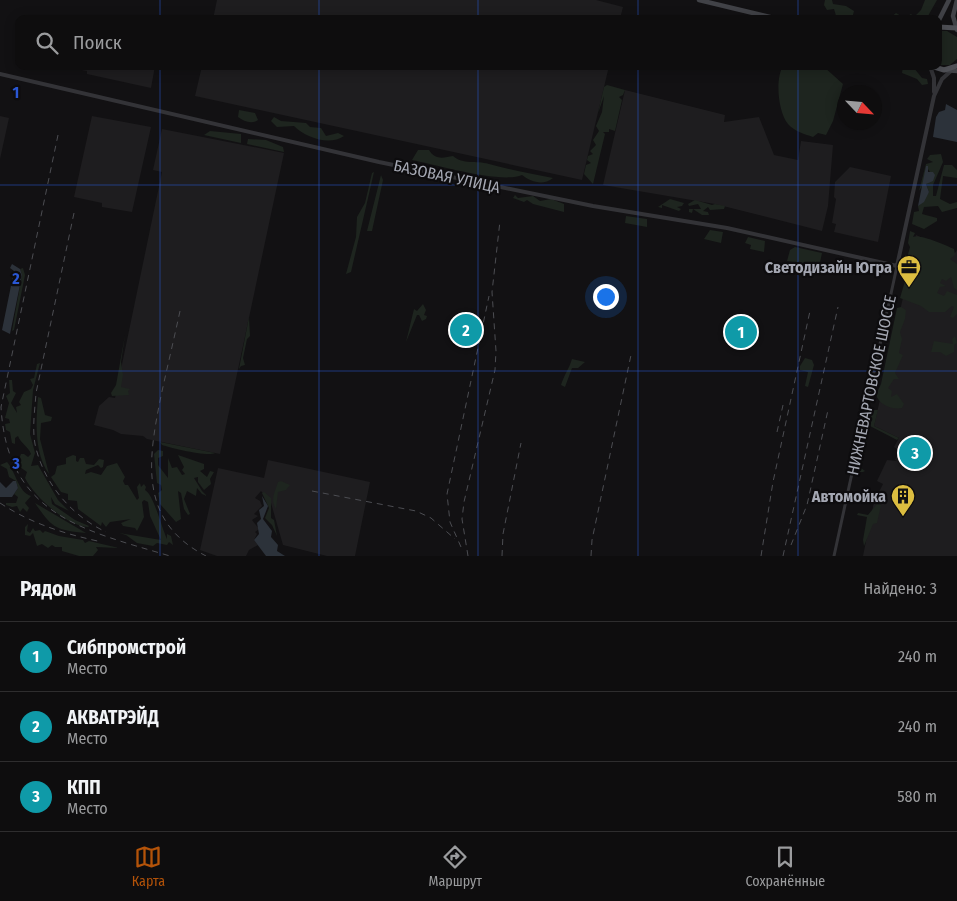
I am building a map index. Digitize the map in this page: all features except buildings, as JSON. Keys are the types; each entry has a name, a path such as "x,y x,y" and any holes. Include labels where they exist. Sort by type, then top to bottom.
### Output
{"main road":[{"path":"699,0 761,15"},
{"path":"942,15 949,0"},
{"path":"956,0 954,16 957,30"},
{"path":"942,27 957,30"},
{"path":"942,69 947,71 956,68"}],"street":[{"path":"932,70 935,85 934,96"},
{"path":"934,96 947,71"},
{"name":"БАЗОВАЯ УЛИЦА","path":"0,74 378,162 593,206 726,228 897,266"},
{"name":"НИЖНЕВАРТОВСКОЕ ШОССЕ","path":"834,556 934,96"}],"shaded area":[{"path":"217,0 596,0 623,7 621,15 214,15"},
{"path":"825,0 832,0 833,4 846,6 854,11 853,15 836,15 834,9 827,10 824,5"},
{"path":"925,0 937,0 929,15 916,15 921,10"},
{"path":"942,31 947,31 957,37 957,59 950,65 942,65"},
{"path":"82,70 154,70 151,88 87,74 87,71"},
{"path":"201,70 608,70 582,180 195,96"},
{"path":"782,70 827,70 843,84 837,85 837,106 833,121 826,135 818,133 813,137 796,130 788,124 780,104 779,79"},
{"path":"902,70 916,70 922,78 927,79 928,84 922,85 917,79 902,73"},
{"path":"607,85 625,90 623,95 619,97 622,100 615,131 609,129 609,132 603,132 605,134 593,184 584,174 586,165 591,163 587,160 588,156 593,154 590,151 596,145 593,140 599,131 596,126 602,112 604,96 598,113 604,87"},
{"path":"625,90 725,115 724,122 759,117 774,155 798,160 801,141 833,145 828,206 822,231 715,204 603,185"},
{"path":"946,104 957,110 957,142 933,137 936,117 939,112 945,110"},
{"path":"239,110 255,113 258,120 248,122 243,120 238,117"},
{"path":"0,116 9,118 0,159"},
{"path":"92,116 151,127 132,212 102,207 102,203 74,197"},
{"path":"274,117 281,121 306,123 310,127 321,128 326,136 338,133 344,136 332,140 318,139 305,134 294,126 277,127 271,121"},
{"path":"162,129 284,153 220,454 147,439 143,436 121,434 94,425 99,406 109,397 115,398 162,172 153,170"},
{"path":"210,131 241,134 241,143 204,135"},
{"path":"248,139 266,140 283,147 284,152 247,144"},
{"path":"418,150 429,150 439,158 453,156 465,161 484,163 553,178 541,182 529,180 522,175 500,177 469,173 412,160"},
{"path":"941,154 943,162 933,185 933,196 936,196 944,165 952,165 957,170 957,178 943,176 940,199 950,204 957,202 957,208 942,212 938,206 924,207 922,214 937,218 937,221 924,229 912,224 914,212 919,211 918,206 929,192 926,184 930,172 926,166 924,183 919,191 926,164 933,162 927,159 930,155"},
{"path":"926,166 928,166 928,172 933,172 935,175 933,181 926,184 929,192 924,202 918,206"},
{"path":"850,167 891,176 878,242 834,232 836,224 832,223 836,199 834,197 835,182"},
{"path":"374,172 351,272 346,274 356,237 357,217 365,203 372,173"},
{"path":"381,175 383,180 372,231 367,231"},
{"path":"515,195 518,198 533,196 540,201 551,199 564,204 564,212 533,204 527,200 524,202 513,198"},
{"path":"670,199 684,203 682,206 677,207 681,209 679,211 662,205 662,208 658,207"},
{"path":"695,200 712,205 725,206 724,209 710,210 708,207 703,211 708,212 709,215 702,215 693,209 701,209 698,204 689,206 688,204"},
{"path":"626,216 647,219 647,227 625,223"},
{"path":"710,230 723,232 721,243 704,239"},
{"path":"910,231 915,233 913,237 927,238 954,249 955,255 950,259 957,264 957,290 954,288 951,277 946,281 942,279 940,283 946,286 940,287 937,293 944,296 947,291 957,295 957,314 953,318 950,317 954,307 952,306 945,312 929,312 921,306 900,298 905,281 902,277 910,247 908,243"},
{"path":"916,235 955,253 957,250 957,556 863,556 874,502 883,484 877,481 887,460 897,461 895,460 897,456 910,459 916,448 912,447 902,452 894,447 899,438 874,426 904,293 912,294 914,283 907,281"},
{"path":"748,237 765,241 764,252 750,249 751,245 745,243"},
{"path":"795,247 822,253 819,267 787,261 790,250"},
{"path":"12,264 20,269 22,275 10,334 2,330 14,271 10,268"},
{"path":"23,268 25,275 14,330 12,331 22,275 20,269"},
{"path":"423,304 426,310 424,315 427,316 426,319 422,321 419,315 417,315 406,342 414,309 417,311"},
{"path":"901,307 906,310 900,332 902,339 899,353 903,355 895,373 899,379 894,379 888,388 892,391 891,397 897,394 904,404 902,408 898,408 883,404 876,395 881,384 897,308"},
{"path":"249,317 250,336 247,339 243,358 245,365 239,369"},
{"path":"125,335 121,362 123,375 121,387 130,389 128,391 129,395 112,396 111,393 116,385"},
{"path":"955,336 957,343 954,345 954,352 946,356 940,352 931,352 934,341 953,344 952,339"},
{"path":"805,358 812,360 814,365 808,387 805,386 808,372 800,370 800,366"},
{"path":"572,359 585,362 578,368 572,368 565,387 561,385"},
{"path":"40,363 33,390 30,434 35,453 31,466 38,465 58,500 69,511 55,504 51,497 52,504 88,527 79,525 61,516 43,501 29,485 25,478 27,472 17,465 15,457 19,459 21,454 28,457 31,454 18,436 15,438 15,444 12,443 10,432 6,430 5,424 10,423 9,419 5,418 9,403 6,396 10,393 9,380 12,380 13,391 16,393 11,403 17,413 16,407 21,405 19,402 24,392 31,389 33,385 30,379 34,378 37,364"},
{"path":"38,397 41,398 45,415 52,417 51,421 41,423 40,439 49,474 44,466 38,447"},
{"path":"872,410 878,410 874,426 899,438 897,440 870,426"},
{"path":"867,431 869,432 861,468 865,471 857,472"},
{"path":"160,442 215,453 189,452 162,445"},
{"path":"158,450 163,451 163,456 158,458 158,465 168,478 168,458 172,468 177,467 182,475 185,474 178,455 204,464 204,469 200,471 207,477 210,471 214,472 210,479 211,484 204,490 198,482 198,477 194,478 207,496 202,494 197,488 196,496 187,491 184,499 190,514 188,515 184,509 181,493 178,491 181,519 176,522 160,504 158,493 162,490 161,485 157,483 154,454"},
{"path":"73,455 76,456 76,461 78,462 80,458 84,458 86,464 94,465 99,459 104,460 103,467 101,468 98,465 86,470 85,474 91,472 101,475 107,466 117,463 125,477 123,481 125,485 128,485 137,500 139,498 137,487 140,483 141,487 144,484 145,490 155,505 167,539 167,534 171,536 173,545 169,542 167,545 157,543 153,546 137,543 126,535 119,533 161,540 150,516 148,502 144,500 142,502 144,517 137,531 135,528 123,526 121,523 131,519 110,522 106,527 102,522 101,526 78,509 77,501 68,500 68,494 61,492 51,477 55,474 57,466 66,464 66,458"},
{"path":"268,460 370,482 355,556 327,556 283,545 271,503 261,491 255,498 260,501 262,506 254,514 258,516 252,520 259,529 255,532 257,534 254,540 258,545 249,550 246,556 217,556 200,550 218,468 264,478"},
{"path":"7,462 20,486 31,496 25,503 29,508 27,512 23,508 20,512 17,506 6,505 6,503 16,503 18,497 14,494 18,488 16,481 9,477 7,469 0,465"},
{"path":"13,481 16,481 18,488 12,497 0,497 0,482 6,488"},
{"path":"281,481 290,485 286,490 278,492 276,509 273,502 274,496 278,482"},
{"path":"264,492 271,498 271,518 274,520 277,536 272,525 265,518 269,508 262,493"},
{"path":"262,496 268,506 263,519 272,531 271,537 278,545 277,551 285,556 266,556 254,540 259,534 257,523 261,519 259,510 264,506"},
{"path":"35,503 86,533 67,531 55,526 50,523"},
{"path":"877,504 881,505 877,523 873,524 864,546 863,540 867,517 857,515 858,513 868,515"},
{"path":"28,524 27,531 30,533 33,528 35,531 40,530 43,533 45,531 59,536 83,540 85,543 89,541 119,548 96,547 98,550 93,556 79,556 62,551 62,547 52,545 48,548 42,544 37,546 33,533 30,536 25,535 25,527"}],"railway":[{"path":"58,135 1,407 6,443 18,472 34,495 55,512 80,526 108,537 170,556"},
{"path":"74,213 36,393 34,438 44,471 60,496 81,516 106,532"},
{"path":"468,556 462,519 464,502 495,370 496,351 492,292 500,221"},
{"path":"461,547 450,522 447,494 489,296"},
{"path":"783,556 838,307"},
{"path":"180,311 156,420 153,443 153,487 158,507 168,525 184,542 206,556"},
{"path":"761,556 773,482 810,311"},
{"path":"591,556 592,540 631,355"},
{"path":"777,432 783,405"},
{"path":"791,545 807,505 828,410"},
{"path":"502,556 503,534 521,443"},
{"path":"312,491 416,511 431,518 455,539"},
{"path":"0,503 24,517 49,527 102,542"}],"place":[{"name":"Светодизайн Югра","path":"909,288"},
{"name":"АКВАТРЭЙД","path":"466,330"},
{"name":"Сибпромстрой","path":"741,332"},
{"name":"КПП","path":"915,453"},
{"name":"Автомойка","path":"903,517"}]}
